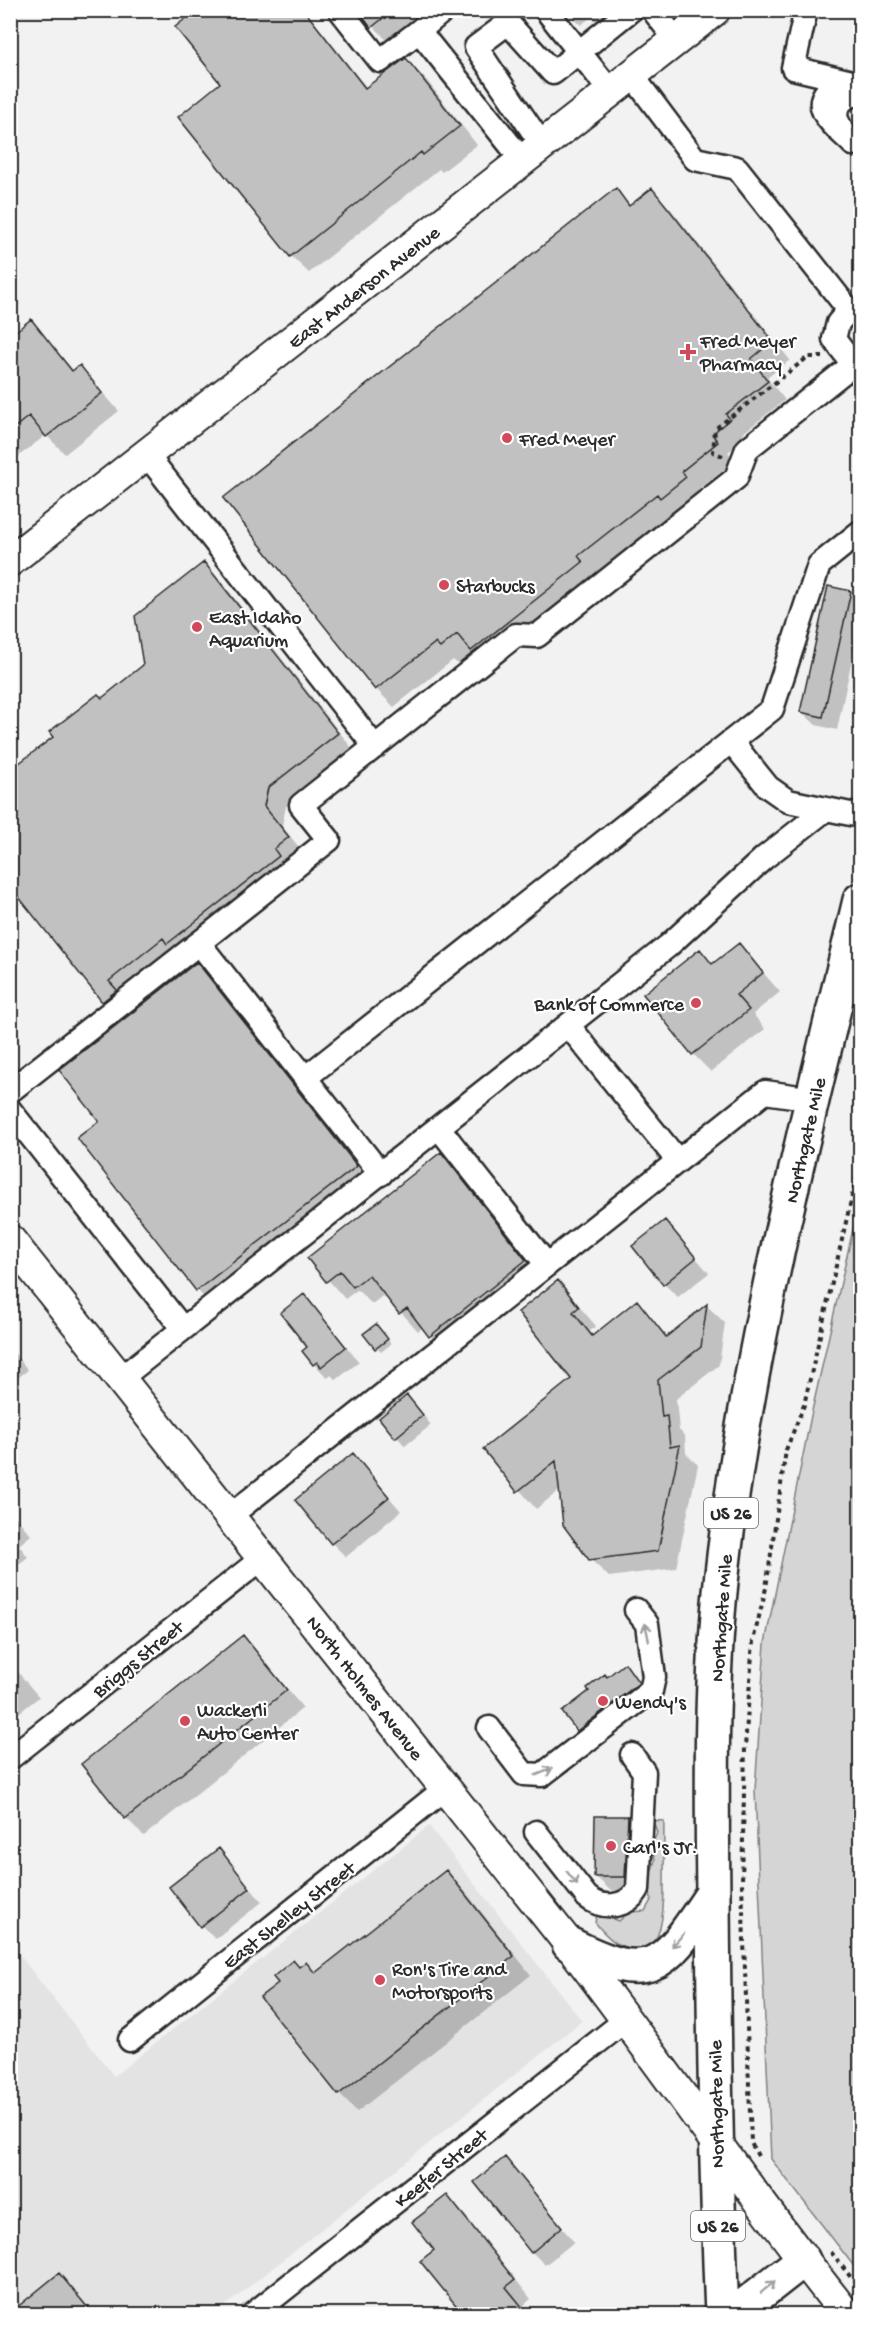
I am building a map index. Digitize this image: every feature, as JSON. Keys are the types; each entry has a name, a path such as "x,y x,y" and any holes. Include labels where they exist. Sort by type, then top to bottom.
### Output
{"highway":[{"name":"Northgate Mile","path":"722,2314 714,2138 712,1744 724,1555 762,1334 813,1099 861,900"},
{"path":"569,1944 598,1959 636,1968 647,1967 663,1958 687,1931 713,1893"},
{"path":"734,2314 814,2252"}],"main road":[{"name":"East Anderson Avenue","path":"10,561 715,10"},
{"name":"North Holmes Avenue","path":"10,1240 231,1515 569,1944 714,2138 814,2252 846,2314"}],"street":[{"path":"340,10 380,61 444,10"},
{"path":"10,1092 329,840 301,805 516,635 537,636 574,607 736,478 747,449 858,366 834,339 838,323 849,310 737,168 695,159 621,83 579,52 546,10"},
{"path":"532,153 476,47 508,23 553,73 631,10"},
{"path":"653,10 676,40"},
{"path":"806,10 793,68 858,87"},
{"path":"419,31 532,153"},
{"path":"857,148 829,121 822,103 824,95 835,84 858,87"},
{"path":"147,455 375,747"},
{"path":"305,1078 772,709 819,565 861,532"},
{"path":"731,741 768,787 788,801 861,816"},
{"path":"121,1378 668,946 764,858 825,810"},
{"path":"199,943 381,1174"},
{"path":"568,1025 678,1161"},
{"path":"231,1515 765,1092 813,1099"},
{"path":"15,1125 183,1329"},
{"path":"439,1128 547,1265"},
{"name":"Briggs Street","path":"10,1758 264,1557"},
{"path":"489,1728 524,1774 542,1775 651,1691 654,1677 647,1624 636,1610"},
{"path":"536,1832 587,1897 596,1904 604,1906 630,1899 638,1889 645,1772 632,1755"},
{"name":"East Shelley Street","path":"130,2040 446,1788"},
{"name":"Keefer Street","path":"253,2314 627,2019"}],"path":[{"path":"726,457 713,452 715,429 808,357 824,357"},
{"path":"760,2165 755,2148 751,2143 742,1849 745,1747 753,1641 766,1588 786,1450 804,1405 861,1161"},
{"path":"814,2252 861,2289"}],"shaded area":[{"path":"860,1198 860,2274 771,2159 755,1790 765,1643 812,1411"},
{"path":"647,1820 664,1821 663,1908 656,1939 647,1947 636,1950 618,1944 607,1936 595,1922 598,1912 619,1921 629,1912 645,1911 651,1900 649,1880 655,1860 651,1847 657,1833 655,1826"},
{"path":"429,1826 582,2021 215,2314 11,2314 10,1943 114,2076"}],"building":[{"path":"196,10 304,10 365,88 406,58 460,126 423,155 421,152 290,257 178,117 220,83 175,27"},
{"path":"358,10 393,10 371,28"},
{"name":"Fred Meyer","path":"616,188 629,206 652,188 773,341 751,359 768,381 726,414 730,419 712,434 718,442 682,471 686,477 660,498 657,494 578,556 583,562 471,651 457,634 440,648 435,643 375,690 223,498"},
{"path":"31,319 72,371 80,365 102,393 46,437 29,416 10,431 10,336"},
{"path":"204,562 338,733 268,788 264,806 289,837 274,849 279,856 167,944 163,938 109,981 117,990 102,1002 10,886 10,770 53,737 49,732 98,694 102,698 143,665 135,616"},
{"path":"828,586 851,591 823,717 800,712"},
{"path":"739,943 763,973 736,995 749,1010 692,1055 643,994 700,949 712,964"},
{"path":"197,962 357,1166 196,1291 77,1138 99,1121 59,1070"},
{"path":"441,1152 526,1260 429,1337 407,1308 399,1314 369,1275 353,1287 340,1271 326,1282 307,1258"},
{"path":"665,1220 696,1258 663,1285 632,1246"},
{"path":"558,1280 579,1307 573,1312 592,1336 637,1300 666,1337 707,1304 701,1347 658,1380 662,1417 667,1416 670,1447 680,1445 658,1551 589,1560 563,1525 556,1461 517,1492 483,1449 571,1379 518,1312"},
{"path":"304,1294 346,1347 321,1367 317,1362 313,1365 302,1351 307,1347 280,1313"},
{"path":"376,1324 388,1339 375,1349 363,1334"},
{"path":"407,1395 423,1415 395,1438 379,1418"},
{"path":"353,1453 389,1497 331,1544 295,1500"},
{"path":"243,1635 287,1690 125,1819 81,1764"},
{"path":"625,1663 639,1683 577,1731 562,1712 589,1691 587,1688 605,1674 607,1677"},
{"path":"595,1816 628,1816 625,1877 594,1877"},
{"path":"219,1848 250,1888 200,1927 169,1887"},
{"name":"Ron's Tire and Motorsports","path":"446,1870 514,1956 338,2095 260,1997 278,1983 273,1977 293,1960 299,1967 306,1962 315,1973"},
{"path":"505,2157 562,2227 531,2253 474,2182"},
{"path":"447,2195 515,2280 506,2287 528,2314 463,2314 420,2261 434,2250 412,2222"},
{"path":"59,2273 93,2314 10,2314 10,2313"}],"place":[{"name":"Fred Meyer Pharmacy","path":"688,352"},
{"name":"Fred Meyer","path":"507,438"},
{"name":"Starbucks","path":"444,585"},
{"name":"East Idaho Aquarium","path":"197,627"},
{"name":"Bank of Commerce","path":"696,1003"},
{"name":"Wendy's","path":"603,1701"},
{"name":"Wackerli Auto Center","path":"185,1721"},
{"name":"Carl's Jr.","path":"611,1846"},
{"name":"Ron's Tire and Motorsports","path":"380,1980"}]}
